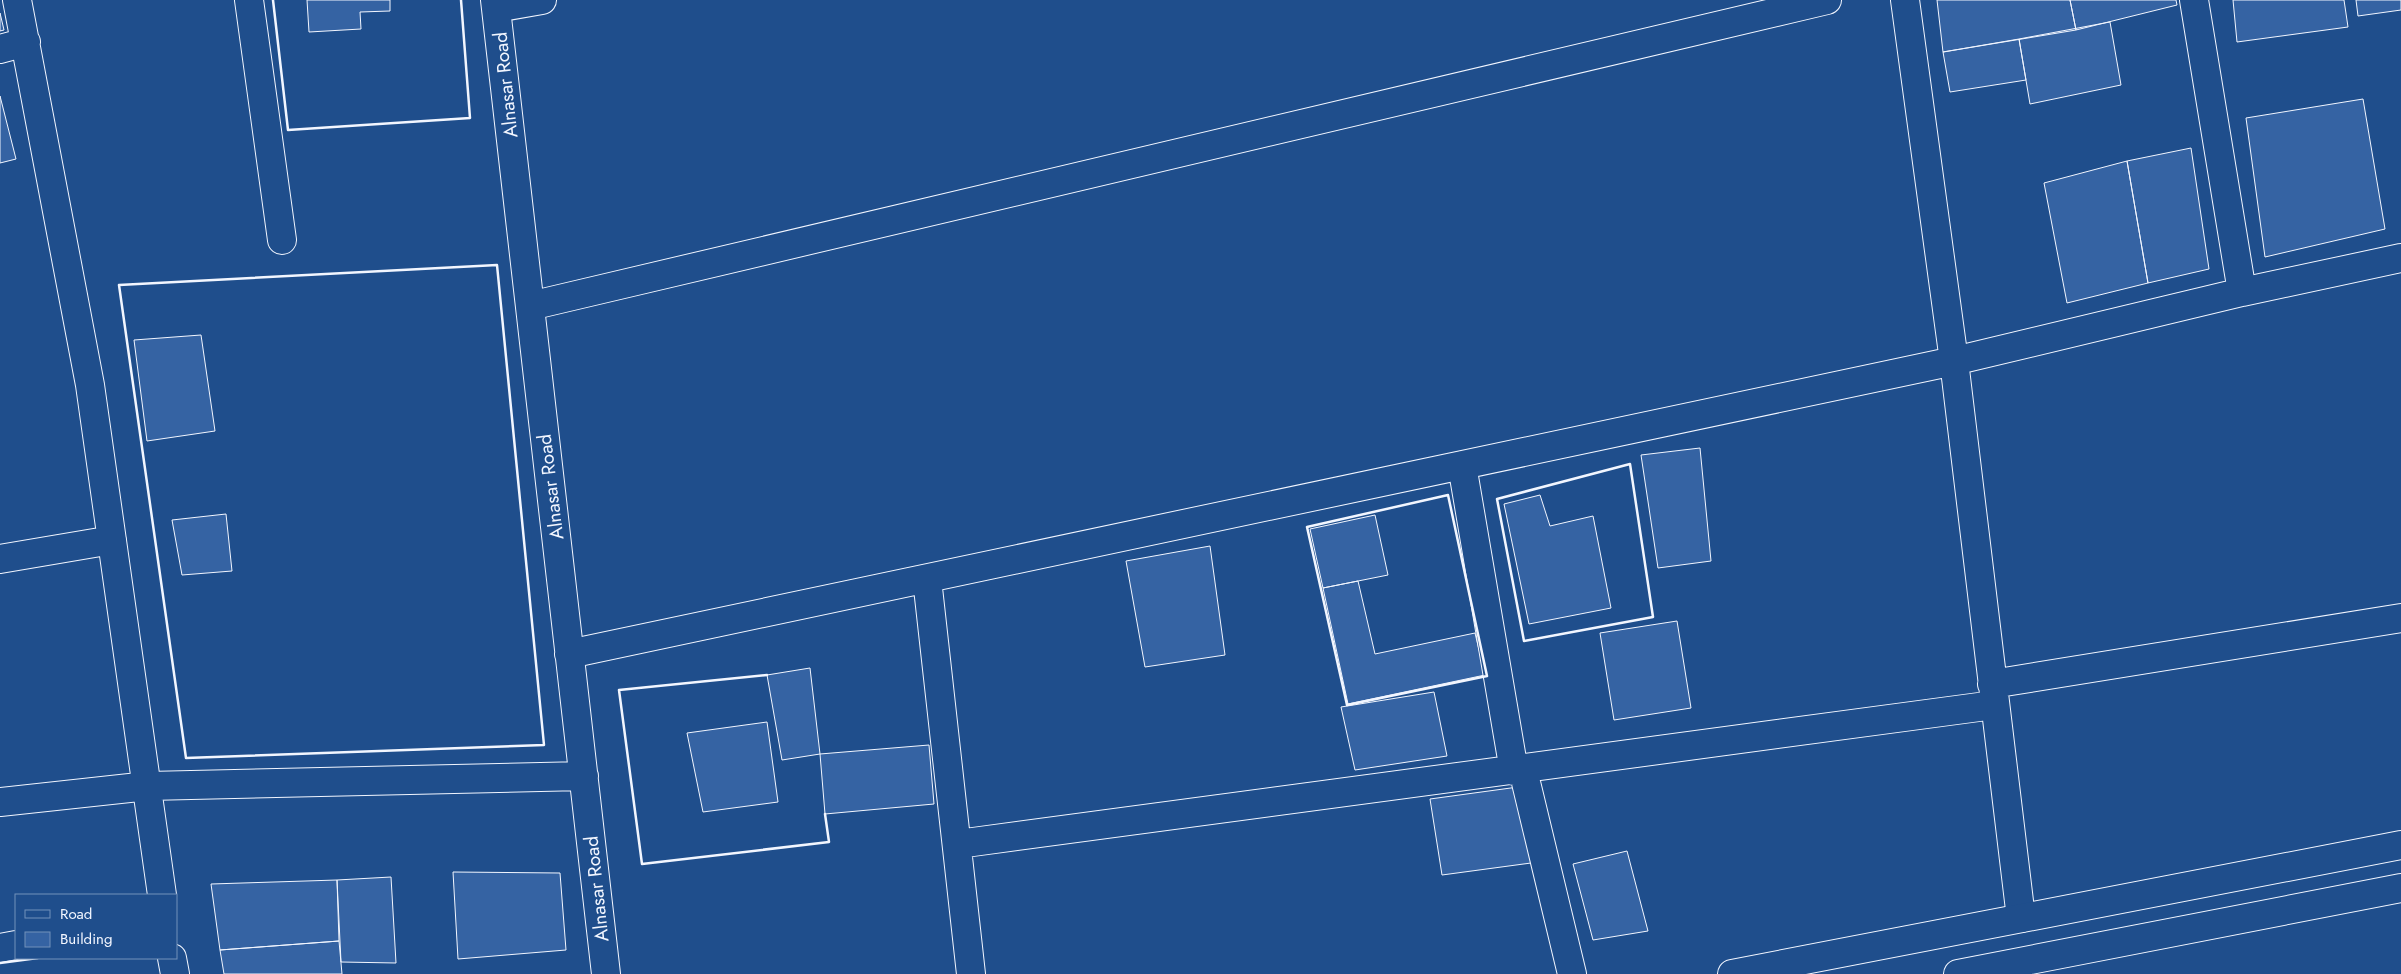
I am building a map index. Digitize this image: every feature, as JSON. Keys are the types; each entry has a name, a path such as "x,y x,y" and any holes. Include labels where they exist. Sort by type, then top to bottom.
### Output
{"street":[{"path":"17,0 90,385 162,894"},
{"path":"249,0 282,240"},
{"path":"496,4 542,0"},
{"path":"530,306 1827,0"},
{"path":"1905,0 1954,361 2021,918"},
{"path":"2194,0 2242,292"},
{"name":"Alnasar Road","path":"496,4 606,974"},
{"path":"0,49 26,42"},
{"path":"570,654 1954,361 2242,292 2401,258"},
{"path":"1462,465 1519,770 1572,974"},
{"path":"0,559 112,540"},
{"path":"926,579 958,844 971,974"},
{"path":"958,844 1519,770 1993,694 2401,618"},
{"path":"0,802 148,786 584,776"},
{"path":"1732,974 2401,845"},
{"path":"1958,974 2032,967 2401,888"},
{"path":"0,948 15,946"},
{"path":"172,959 175,974"}],"building":[{"path":"307,0 390,0 390,11 360,12 361,29 309,32"},
{"path":"1937,0 2070,0 2076,30 1943,52"},
{"path":"2070,0 2176,0 2177,5 2076,30"},
{"path":"2233,0 2344,0 2348,27 2237,42"},
{"path":"2356,0 2401,0 2401,10 2358,16"},
{"path":"0,13 4,30 0,31"},
{"path":"2110,22 2121,85 2030,104 2019,39"},
{"path":"2019,39 2026,80 1950,92 1943,52"},
{"path":"0,96 16,159 0,163"},
{"path":"2363,99 2385,229 2265,257 2246,118"},
{"path":"2191,148 2209,269 2148,283 2127,161"},
{"path":"2127,161 2148,283 2067,303 2044,183"},
{"path":"201,335 215,431 147,441 134,340"},
{"path":"1700,448 1711,561 1658,568 1641,455"},
{"path":"1540,495 1550,526 1593,516 1611,608 1529,624 1504,504"},
{"path":"226,514 232,571 182,575 172,520"},
{"path":"1375,515 1388,575 1323,588 1310,529"},
{"path":"1210,546 1225,655 1145,667 1126,561"},
{"path":"1358,581 1375,654 1475,633 1485,675 1348,704 1323,588"},
{"path":"1677,621 1691,708 1614,720 1600,633"},
{"path":"810,668 820,754 782,760 767,675"},
{"path":"1434,692 1447,756 1355,770 1341,707"},
{"path":"767,722 778,802 703,812 687,733"},
{"path":"929,745 934,804 825,814 820,754"},
{"path":"1518,787 1531,863 1442,875 1430,799"},
{"path":"1627,851 1648,931 1593,940 1573,864"},
{"path":"453,872 560,873 566,950 458,959"},
{"path":"391,877 396,963 341,962 337,880"},
{"path":"337,880 339,941 220,950 211,884"},
{"path":"339,941 342,974 224,974 220,950"}],"wall":[{"path":"273,0 288,130 470,118 461,0"},
{"path":"497,265 544,745 186,758 119,285 497,265"},
{"path":"1630,464 1653,617 1524,641 1497,499 1630,464"},
{"path":"1448,495 1487,676 1347,705 1307,527 1448,495"},
{"path":"767,675 619,690 642,864 829,842 825,814"},
{"path":"0,963 30,959"}]}
